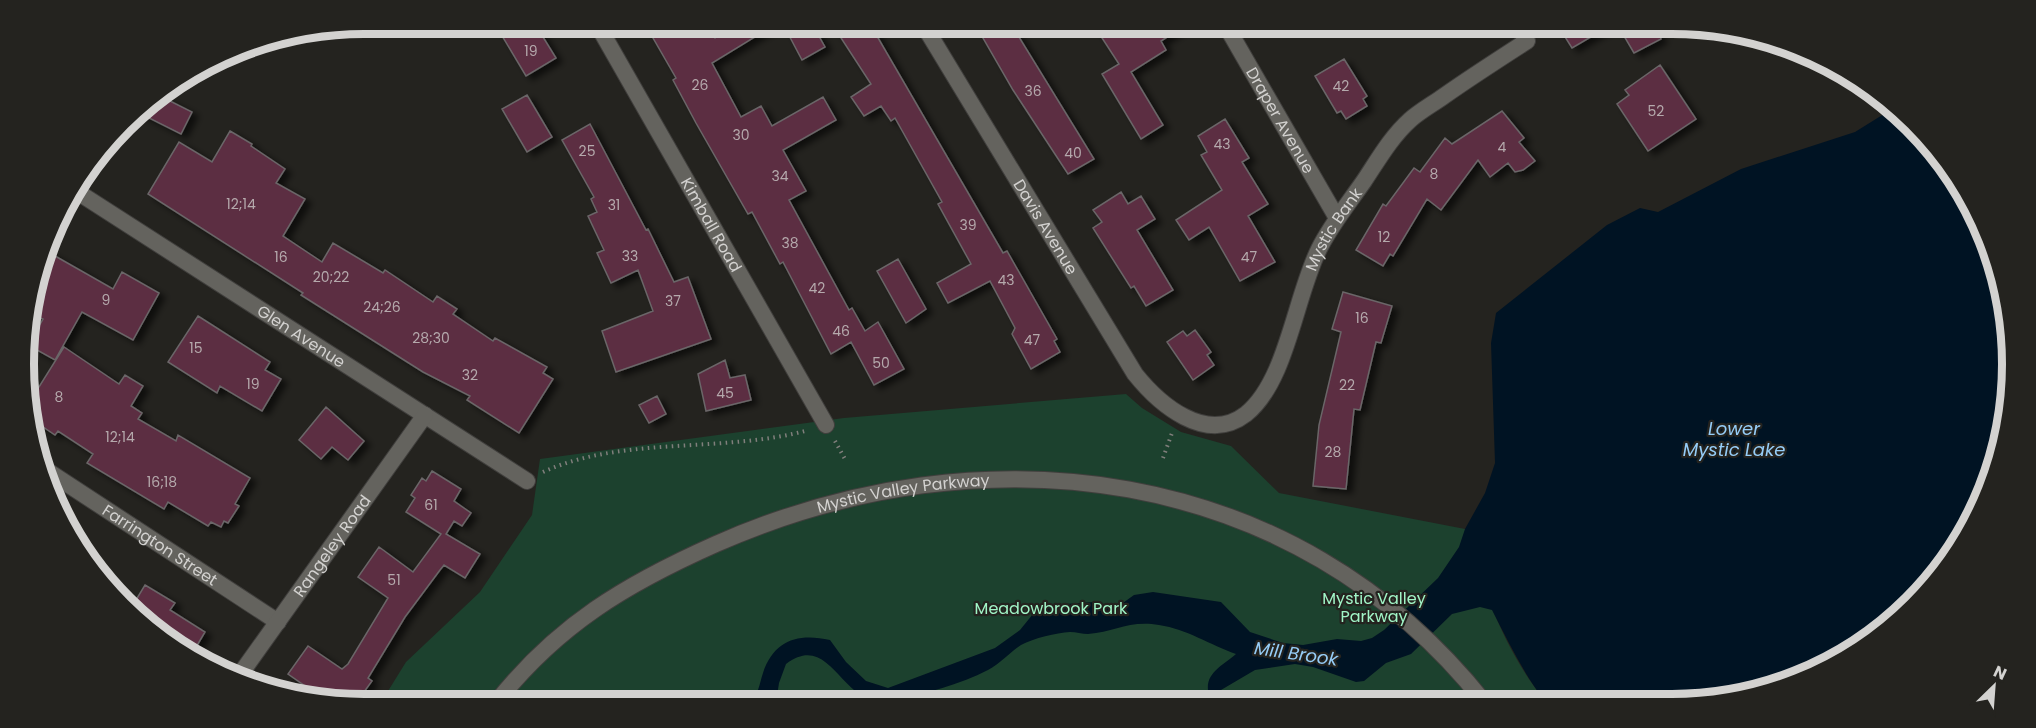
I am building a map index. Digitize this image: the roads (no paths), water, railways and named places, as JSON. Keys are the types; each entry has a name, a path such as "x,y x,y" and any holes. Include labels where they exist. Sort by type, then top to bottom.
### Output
{"street":[{"name":"Kimball Road","path":"603,34 826,425"},
{"name":"Davis Avenue","path":"929,34 1135,374 1149,392 1182,417"},
{"name":"Draper Avenue","path":"1231,34 1337,218"},
{"name":"Mystic Bank","path":"1182,417 1216,424 1232,422 1246,413 1260,399 1278,367 1304,281 1337,218 1385,149 1410,119 1527,41 1523,34"},
{"name":"Glen Avenue","path":"82,195 527,481"},
{"name":"Rangeley Road","path":"243,670 424,415"},
{"name":"Farrington Street","path":"54,475 278,621"},
{"name":"Mystic Valley Parkway","path":"502,694 562,633 626,587 759,525 867,493 973,478 1026,478 1074,481 1153,494 1209,510 1278,538 1333,568 1388,606 1436,646 1477,694"}],"water":[{"name":"Lower Mystic Lake","path":"1885,113 1905,131 1933,163 1968,218 1984,258 1995,300 2001,342 2001,386 1995,428 1984,470 1968,510 1946,547 1920,581 1889,612 1855,638 1818,660 1778,676 1715,691 1672,694 1540,694 1523,668 1492,610 1480,607 1452,614 1411,654 1386,663 1364,681 1356,682 1313,667 1295,664 1255,670 1221,690 1208,690 1213,673 1236,654 1179,630 1159,625 1139,624 1098,633 1070,632 1039,638 1021,645 993,667 977,675 919,694 860,694 827,664 816,657 802,656 786,664 777,694 756,694 763,673 774,653 781,646 798,639 830,640 846,662 866,681 888,688 995,648 1020,630 1033,614 1051,605 1095,602 1107,608 1120,605 1134,595 1153,592 1221,602 1250,632 1283,643 1303,645 1337,639 1361,641 1372,638 1384,630 1438,578 1459,547 1465,529 1485,493 1495,463 1491,343 1496,313 1607,225 1640,208 1658,212 1741,169 1855,132"}],"park label":[{"name":"Meadowbrook Park","path":"1051,608"}],"water label":[{"name":"Mill Brook","path":"1296,654"}]}
